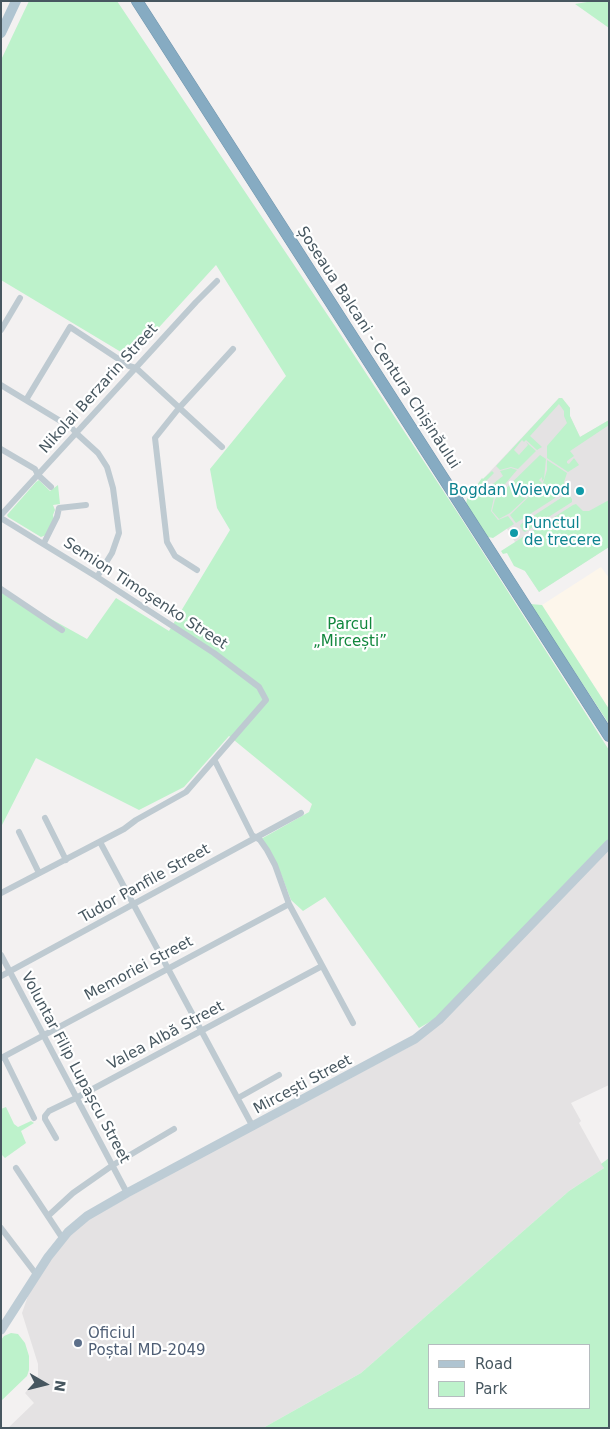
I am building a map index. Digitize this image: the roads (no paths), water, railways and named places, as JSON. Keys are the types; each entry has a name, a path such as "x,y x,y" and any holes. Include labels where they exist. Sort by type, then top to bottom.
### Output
{"highway":[{"name":"Șoseaua Balcani - Centura Chișinăului","path":"137,1 609,736"}],"main road":[{"path":"1,33 16,1"},
{"name":"Mircești Street","path":"1,1330 23,1298 36,1274 68,1232 96,1210 403,1047 432,1027 609,844"}],"street":[{"name":"Nikolai Berzarin Street","path":"1,516 217,281"},
{"path":"1,330 20,298"},
{"path":"26,400 70,327 129,366 136,368 222,447"},
{"path":"197,570 175,556 167,542 155,438 179,408 233,349"},
{"path":"1,385 72,428 93,448 110,474 119,533 112,553 97,577"},
{"path":"1,449 35,469 38,475 51,487"},
{"path":"44,543 57,517 59,508 86,505"},
{"name":"Semion Timoșenko Street","path":"1,516 214,653 259,687 266,700 215,761"},
{"path":"1,589 62,630"},
{"path":"1,893 100,842 186,792 215,761 252,835 267,850 276,865 289,904 353,1022"},
{"name":"Tudor Panfile Street","path":"1,976 301,813"},
{"path":"45,818 66,860"},
{"path":"19,832 39,873"},
{"path":"100,842 253,1127"},
{"name":"Memoriei Street","path":"2,1058 43,1034 289,904"},
{"name":"Voluntar Filip Lupașcu Street","path":"1,954 127,1193"},
{"name":"Valea Albă Street","path":"56,1138 46,1123 45,1116 49,1111 322,966"},
{"path":"2,1058 34,1118"},
{"path":"238,1098 279,1075"},
{"path":"48,1216 73,1194 113,1165 174,1129"},
{"path":"16,1168 62,1239"},
{"path":"1,1228 36,1274"}],"place":[{"name":"Bogdan Voievod","path":"580,491"},
{"name":"Punctul de trecere","path":"514,533"},
{"name":"Oficiul Poștal MD-2049","path":"78,1343"}],"park label":[{"name":"Parcul „Mircești”","path":"350,634"}]}
